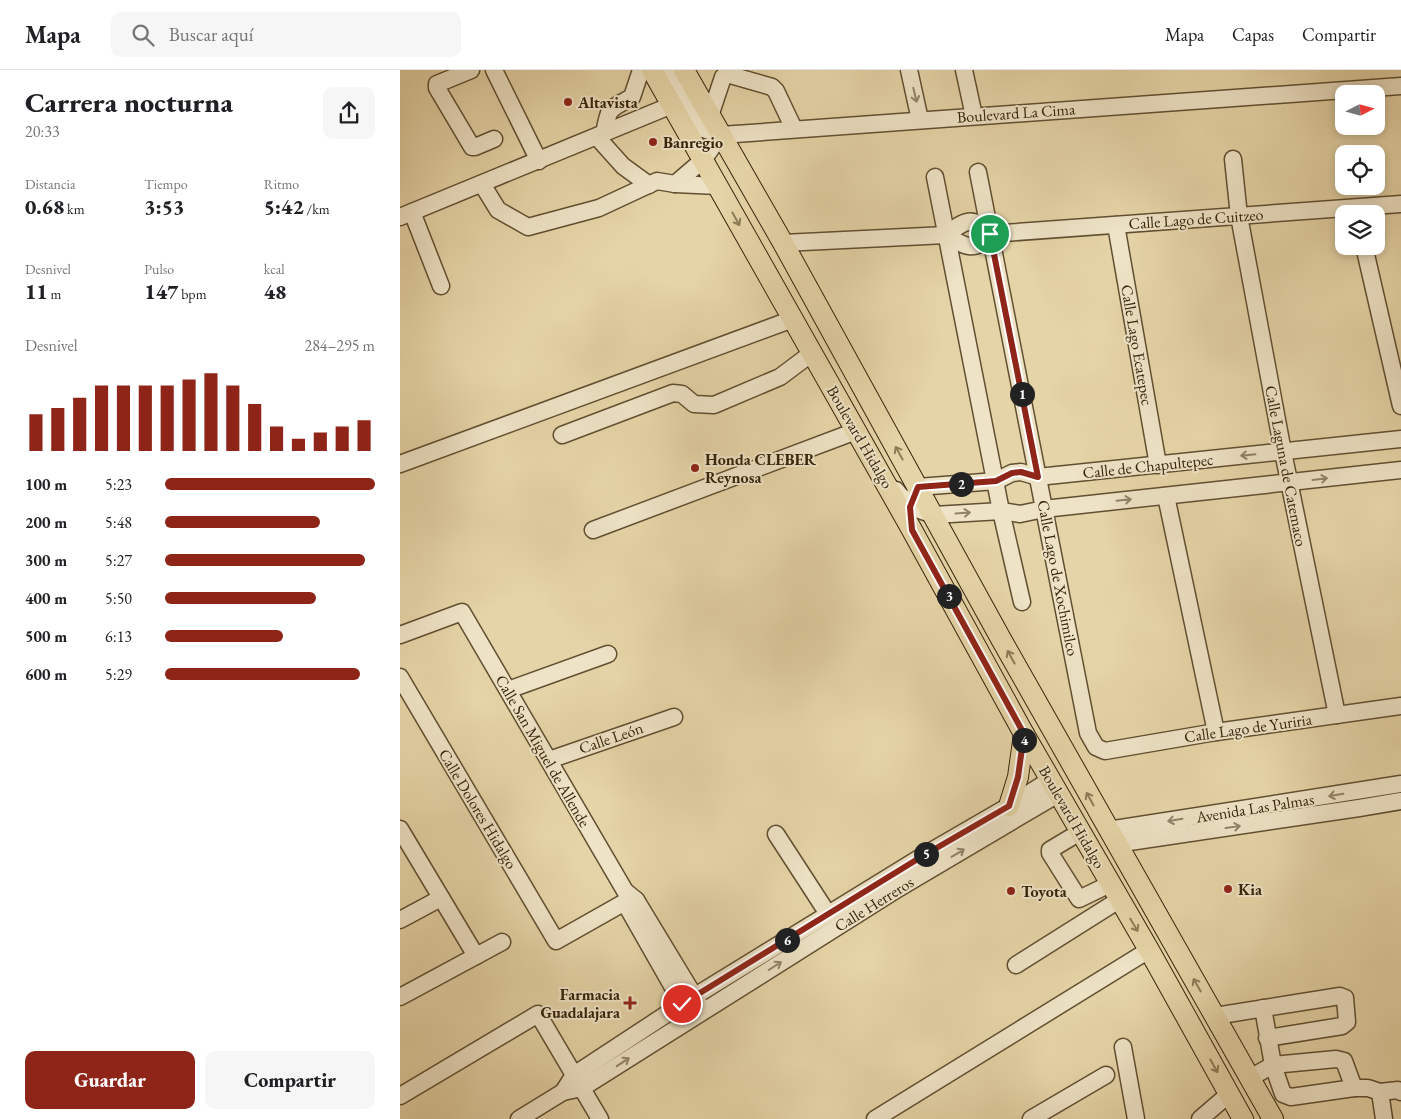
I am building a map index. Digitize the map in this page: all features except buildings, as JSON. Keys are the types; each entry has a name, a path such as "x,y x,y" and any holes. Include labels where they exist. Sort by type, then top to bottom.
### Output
{"main road":[{"name":"Boulevard Hidalgo","path":"652,70 880,472 1024,734 1149,950 1243,1119"},
{"name":"Boulevard Hidalgo","path":"686,72 783,243 1112,837 1273,1119"},
{"path":"880,472 905,489 915,482"},
{"path":"912,530 920,517 934,515"},
{"path":"1009,806 1018,777 1024,734"}],"street":[{"path":"472,70 437,84 436,88 472,147 494,139"},
{"path":"494,70 539,161"},
{"path":"601,135 611,109 632,97 641,70"},
{"name":"Boulevard La Cima","path":"664,70 694,121 704,129 721,135 1401,86"},
{"path":"909,70 920,120"},
{"path":"964,70 974,116"},
{"path":"710,116 722,77 727,74 772,87 776,91 794,129"},
{"path":"441,286 406,215 672,105"},
{"path":"601,135 623,166 649,185"},
{"path":"675,184 703,160 721,135"},
{"name":"Calle Laguna de Catemaco","path":"1233,159 1239,216 1283,452 1337,715"},
{"name":"Calle Lago de Xochimilco","path":"978,172 1088,733 1096,747"},
{"path":"935,177 1001,510 1022,602"},
{"path":"482,184 498,210 528,227 599,208 657,181 675,184 718,186"},
{"name":"Calle Lago de Cuitzeo","path":"1385,206 1401,204"},
{"name":"Calle Lago de Cuitzeo","path":"990,234 1239,216 1335,212"},
{"path":"783,243 946,235 960,224 968,222 983,225 990,234 985,242 978,246 960,244 946,235"},
{"name":"Calle Lago Ecatepec","path":"1116,225 1158,464"},
{"path":"1366,255 1401,406"},
{"path":"400,464 793,319"},
{"path":"562,435 673,393 682,394 694,404 714,405 780,377 812,353"},
{"path":"592,530 856,431"},
{"name":"Calle de Chapultepec","path":"915,482 996,481 1012,473 1021,472 1038,477 1401,439"},
{"name":"Calle de Chapultepec","path":"910,507 934,515 1001,510 1020,514 1044,509 1401,470"},
{"path":"880,472 910,507"},
{"path":"912,530 910,507 915,482"},
{"path":"1166,496 1216,732"},
{"name":"Calle San Miguel de Allende","path":"400,635 462,612 697,1015"},
{"path":"508,690 608,654"},
{"name":"Calle Dolores Hidalgo","path":"400,677 556,941 629,898"},
{"name":"Calle Lago de Yuriria","path":"1096,747 1105,751 1216,732 1401,706"},
{"name":"Calle León","path":"549,760 674,717"},
{"name":"Avenida Las Palmas","path":"1155,831 1401,784"},
{"name":"Calle Herreros","path":"519,1119 578,1082 688,1000 921,857 1009,806 1054,787"},
{"name":"Calle Herreros","path":"578,1082 697,1015 899,888 1054,787"},
{"path":"1356,792 1359,808"},
{"name":"Avenida Las Palmas","path":"1112,837 1359,808 1401,801"},
{"path":"1080,832 1050,850 1050,853 1079,900 1114,892"},
{"path":"776,834 828,914"},
{"path":"402,835 476,956"},
{"path":"1016,965 1114,892"},
{"path":"400,920 441,898"},
{"path":"400,997 502,942"},
{"path":"879,1118 1149,950"},
{"path":"749,963 758,977"},
{"path":"1215,1016 1340,996 1344,998 1347,1022 1342,1026 1268,1038"},
{"path":"1263,1008 1273,1065 1284,1094 1291,1097 1354,1088 1368,1088 1380,1092 1398,1090 1401,1092"},
{"path":"400,1096 538,1014 600,1119"},
{"path":"1123,1047 1136,1119"},
{"path":"1250,1078 1273,1065 1336,1058 1344,1061 1354,1088"},
{"path":"1030,1119 1106,1075"},
{"path":"1380,1092 1384,1119"},
{"path":"1200,1119 1229,1094"}],"place":[{"name":"Altavista","path":"568,102"},
{"name":"Banregio","path":"653,142"},
{"name":"Honda CLEBER Reynosa","path":"695,468"},
{"name":"Kia","path":"1228,889"},
{"name":"Toyota","path":"1011,891"},
{"name":"Farmacia Guadalajara","path":"630,1003"}],"route":[{"path":"682,1004 921,857 1009,806 1018,777 1024,734 912,530 910,507 918,487 996,481 1012,473 1021,472 1038,477 990,234"}]}
